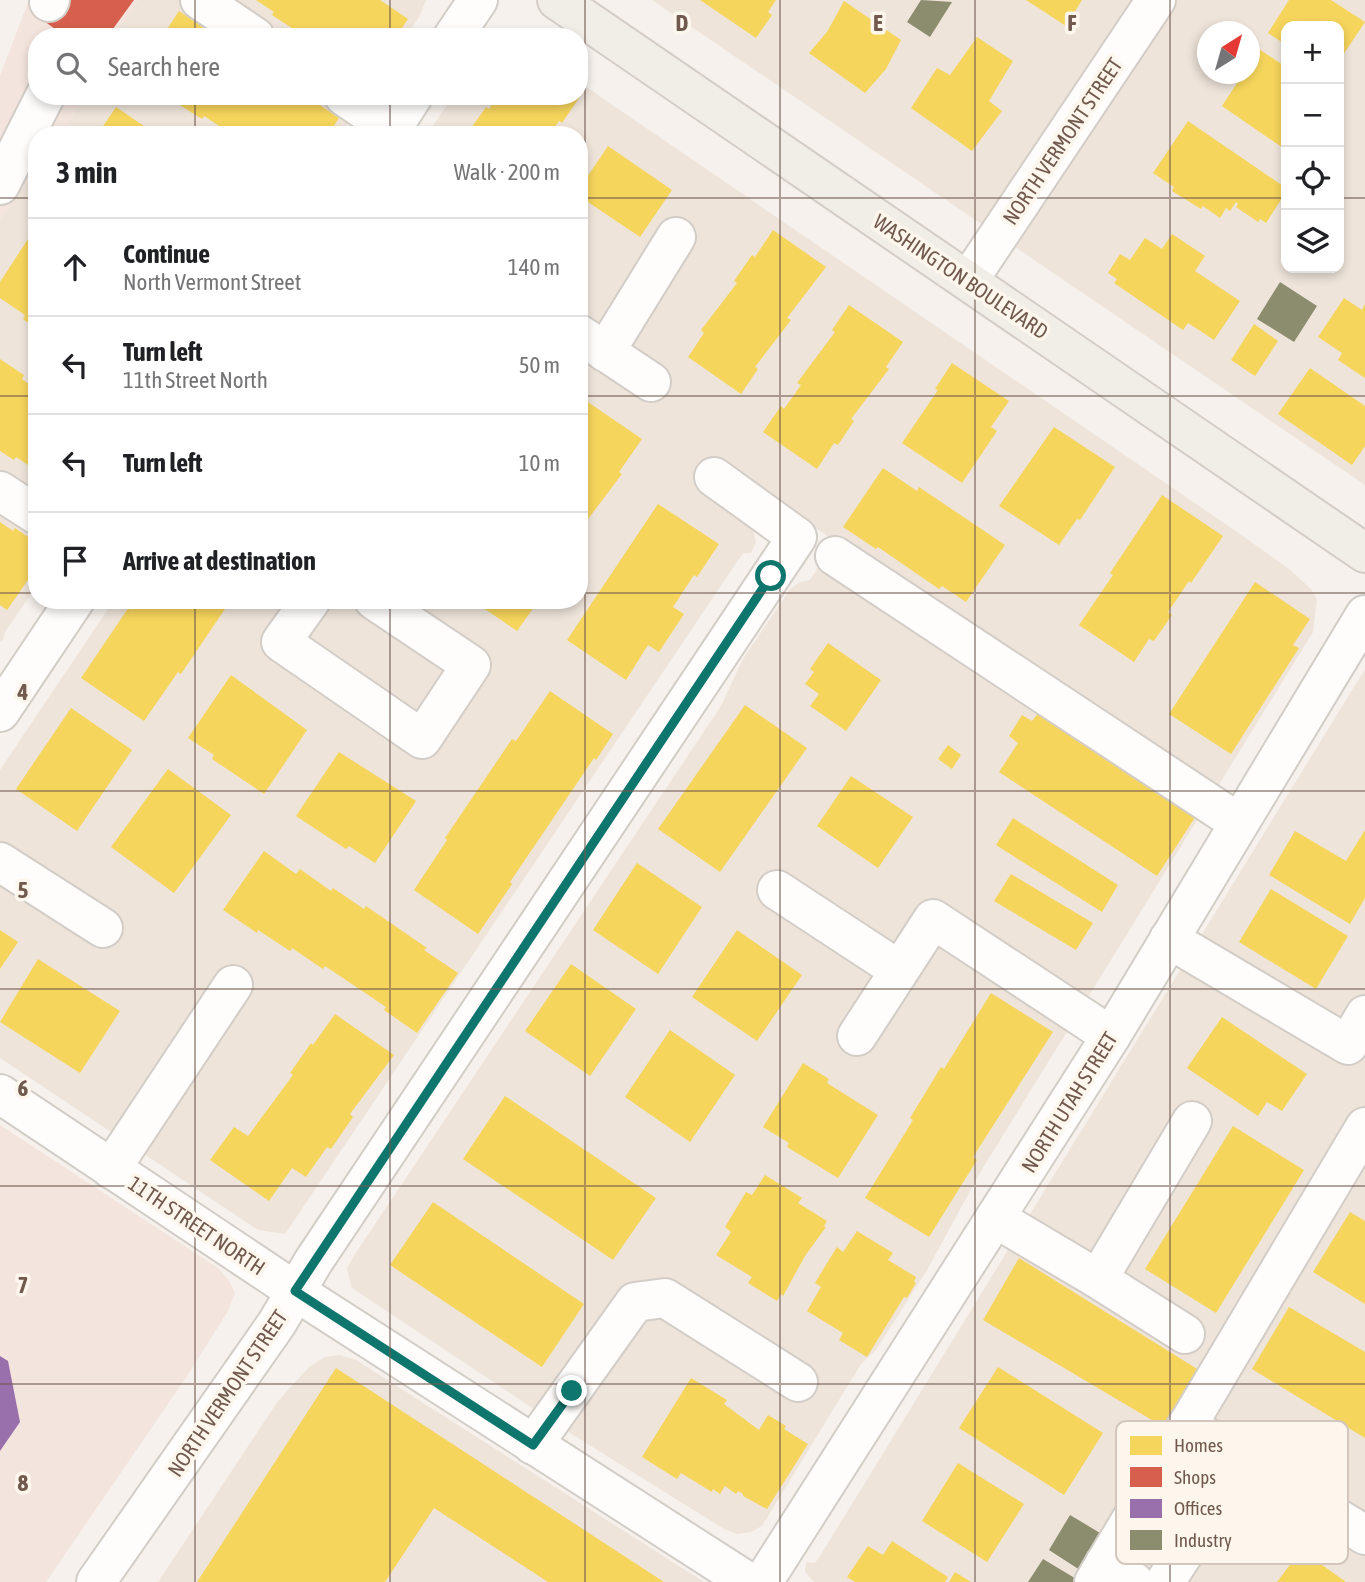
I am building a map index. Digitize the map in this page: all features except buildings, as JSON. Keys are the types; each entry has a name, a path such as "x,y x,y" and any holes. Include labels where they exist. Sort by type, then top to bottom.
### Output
{"main road":[{"name":"WASHINGTON BOULEVARD","path":"556,0 1365,553"}],"street":[{"path":"200,0 242,28"},
{"path":"459,28 478,0"},
{"name":"NORTH VERMONT STREET","path":"968,281 1156,0"},
{"path":"30,126 40,105"},
{"path":"356,105 382,126"},
{"path":"394,126 408,105"},
{"path":"0,185 28,130"},
{"path":"651,382 592,343 676,237"},
{"name":"NORTH VERMONT STREET","path":"96,1582 277,1323 295,1291 797,537 714,477"},
{"path":"0,491 28,509"},
{"path":"835,556 1239,823"},
{"path":"0,712 69,609"},
{"path":"302,609 281,642 422,739 471,664 388,609"},
{"name":"NORTH UTAH STREET","path":"763,1582 1111,1036 1365,615"},
{"path":"0,862 103,928"},
{"path":"777,890 900,971"},
{"path":"857,1036 933,919 1111,1036"},
{"path":"1170,939 1348,1045 1365,1015"},
{"path":"111,1169 233,985"},
{"name":"11TH STREET NORTH","path":"0,1094 295,1291 748,1582"},
{"path":"1098,1279 1192,1121"},
{"path":"1189,1421 1365,1127"},
{"path":"995,1218 1185,1334"},
{"path":"533,1445 635,1302 665,1298 798,1382"},
{"path":"1348,1524 1365,1535"},
{"path":"1165,1582 1177,1564"}],"shaded area":[{"path":"29,0 138,0 118,28 28,28 28,105 80,105 65,126 28,126 28,180 0,220 0,76"},
{"path":"138,0 426,0 412,28 118,28"},
{"path":"652,0 1365,0 1365,485"},
{"path":"588,88 1240,534 1289,569 1311,589 1317,599 1313,632 981,1171 927,1270 876,1350 861,1364 762,1526 751,1532 737,1534 724,1529 570,1433 352,1288 347,1269 721,706 743,659 790,589 800,582 810,580 835,541 774,500 753,529 756,542 751,553 743,553 285,1234 258,1230 0,1058 0,770 108,609 588,609 588,126 433,126 447,105 588,105"},
{"path":"80,105 360,105 346,126 65,126"},
{"path":"28,180 28,598 0,641 0,220"},
{"path":"1365,669 1365,1109 1175,1421 1116,1421 1116,1518 1077,1582 814,1582 805,1572 806,1562 815,1563"},
{"path":"0,1125 218,1268 235,1293 228,1311 187,1376 46,1582 0,1582"},
{"path":"1365,1127 1365,1582 1094,1582 1116,1545 1116,1564 1348,1564 1348,1421 1190,1421"},
{"path":"340,1355 356,1360 704,1582 158,1582 278,1401 309,1367 325,1357"}],"route":[{"path":"572,1391 533,1445 295,1291 771,576"}]}
